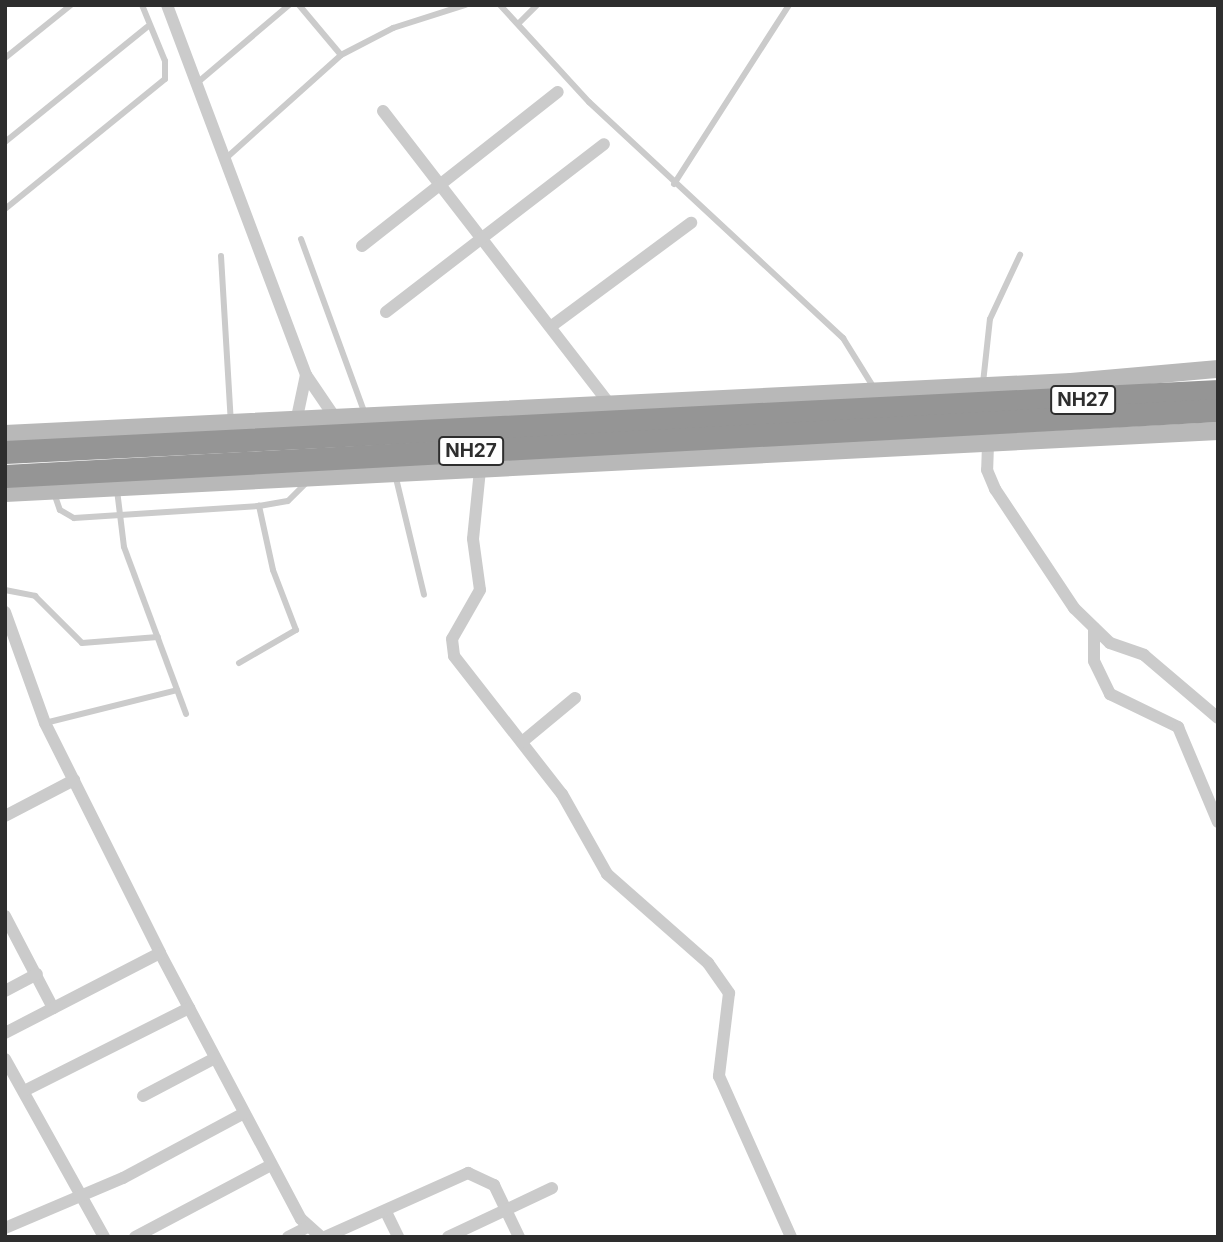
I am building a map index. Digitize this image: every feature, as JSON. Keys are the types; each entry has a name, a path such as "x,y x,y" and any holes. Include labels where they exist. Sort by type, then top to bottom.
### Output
{"highway":[{"name":"NH27","path":"5,452 947,425 1218,391"},
{"name":"NH27","path":"5,476 1218,410"}],"street":[{"path":"167,5 193,87 306,375 336,419"},
{"path":"362,246 558,92"},
{"path":"383,111 552,326 611,406"},
{"path":"386,312 604,144"},
{"path":"552,326 691,223"},
{"path":"5,434 611,406 876,392 936,386 983,387 1218,369"},
{"path":"296,422 306,375"},
{"path":"5,493 480,470 947,425 988,445 1218,431"},
{"path":"988,445 987,470 995,489 1062,594 1110,643 1144,655 1218,718"},
{"path":"480,470 473,539 480,590 451,648 562,794 607,874 715,971 729,993 728,1025 718,1068 726,1104 791,1237"},
{"path":"5,612 45,723 160,953 271,1164 308,1227 323,1237 386,1212 468,1173 487,1177 519,1237"},
{"path":"1094,628 1094,661 1110,694 1178,727 1218,822"},
{"path":"522,742 575,698"},
{"path":"5,816 74,780"},
{"path":"5,916 53,1008"},
{"path":"5,1033 160,953"},
{"path":"5,991 37,974"},
{"path":"24,1091 189,1008"},
{"path":"143,1096 215,1058"},
{"path":"5,1059 104,1237"},
{"path":"5,1228 82,1195 244,1113"},
{"path":"135,1237 271,1164"},
{"path":"448,1237 552,1188"},
{"path":"386,1212 398,1237"},
{"path":"288,1237 308,1227"}],"lane":[{"path":"5,58 71,5"},
{"path":"5,209 165,79 165,61 147,27 142,5"},
{"path":"299,5 341,55"},
{"path":"222,162 341,55 393,28 465,5"},
{"path":"500,5 674,184 844,338 876,392"},
{"path":"674,184 789,5"},
{"path":"193,87 285,6"},
{"path":"519,23 534,6"},
{"path":"5,142 147,27"},
{"path":"301,239 366,418"},
{"path":"983,387 990,319 1020,255"},
{"path":"221,256 231,425"},
{"path":"395,474 424,595"},
{"path":"54,491 65,516 120,515 259,506 288,500 310,478"},
{"path":"117,488 120,515 158,637 186,715"},
{"path":"239,663 296,630 272,569 259,506"},
{"path":"5,590 35,596 82,643 158,637"},
{"path":"45,723 177,691"}]}
